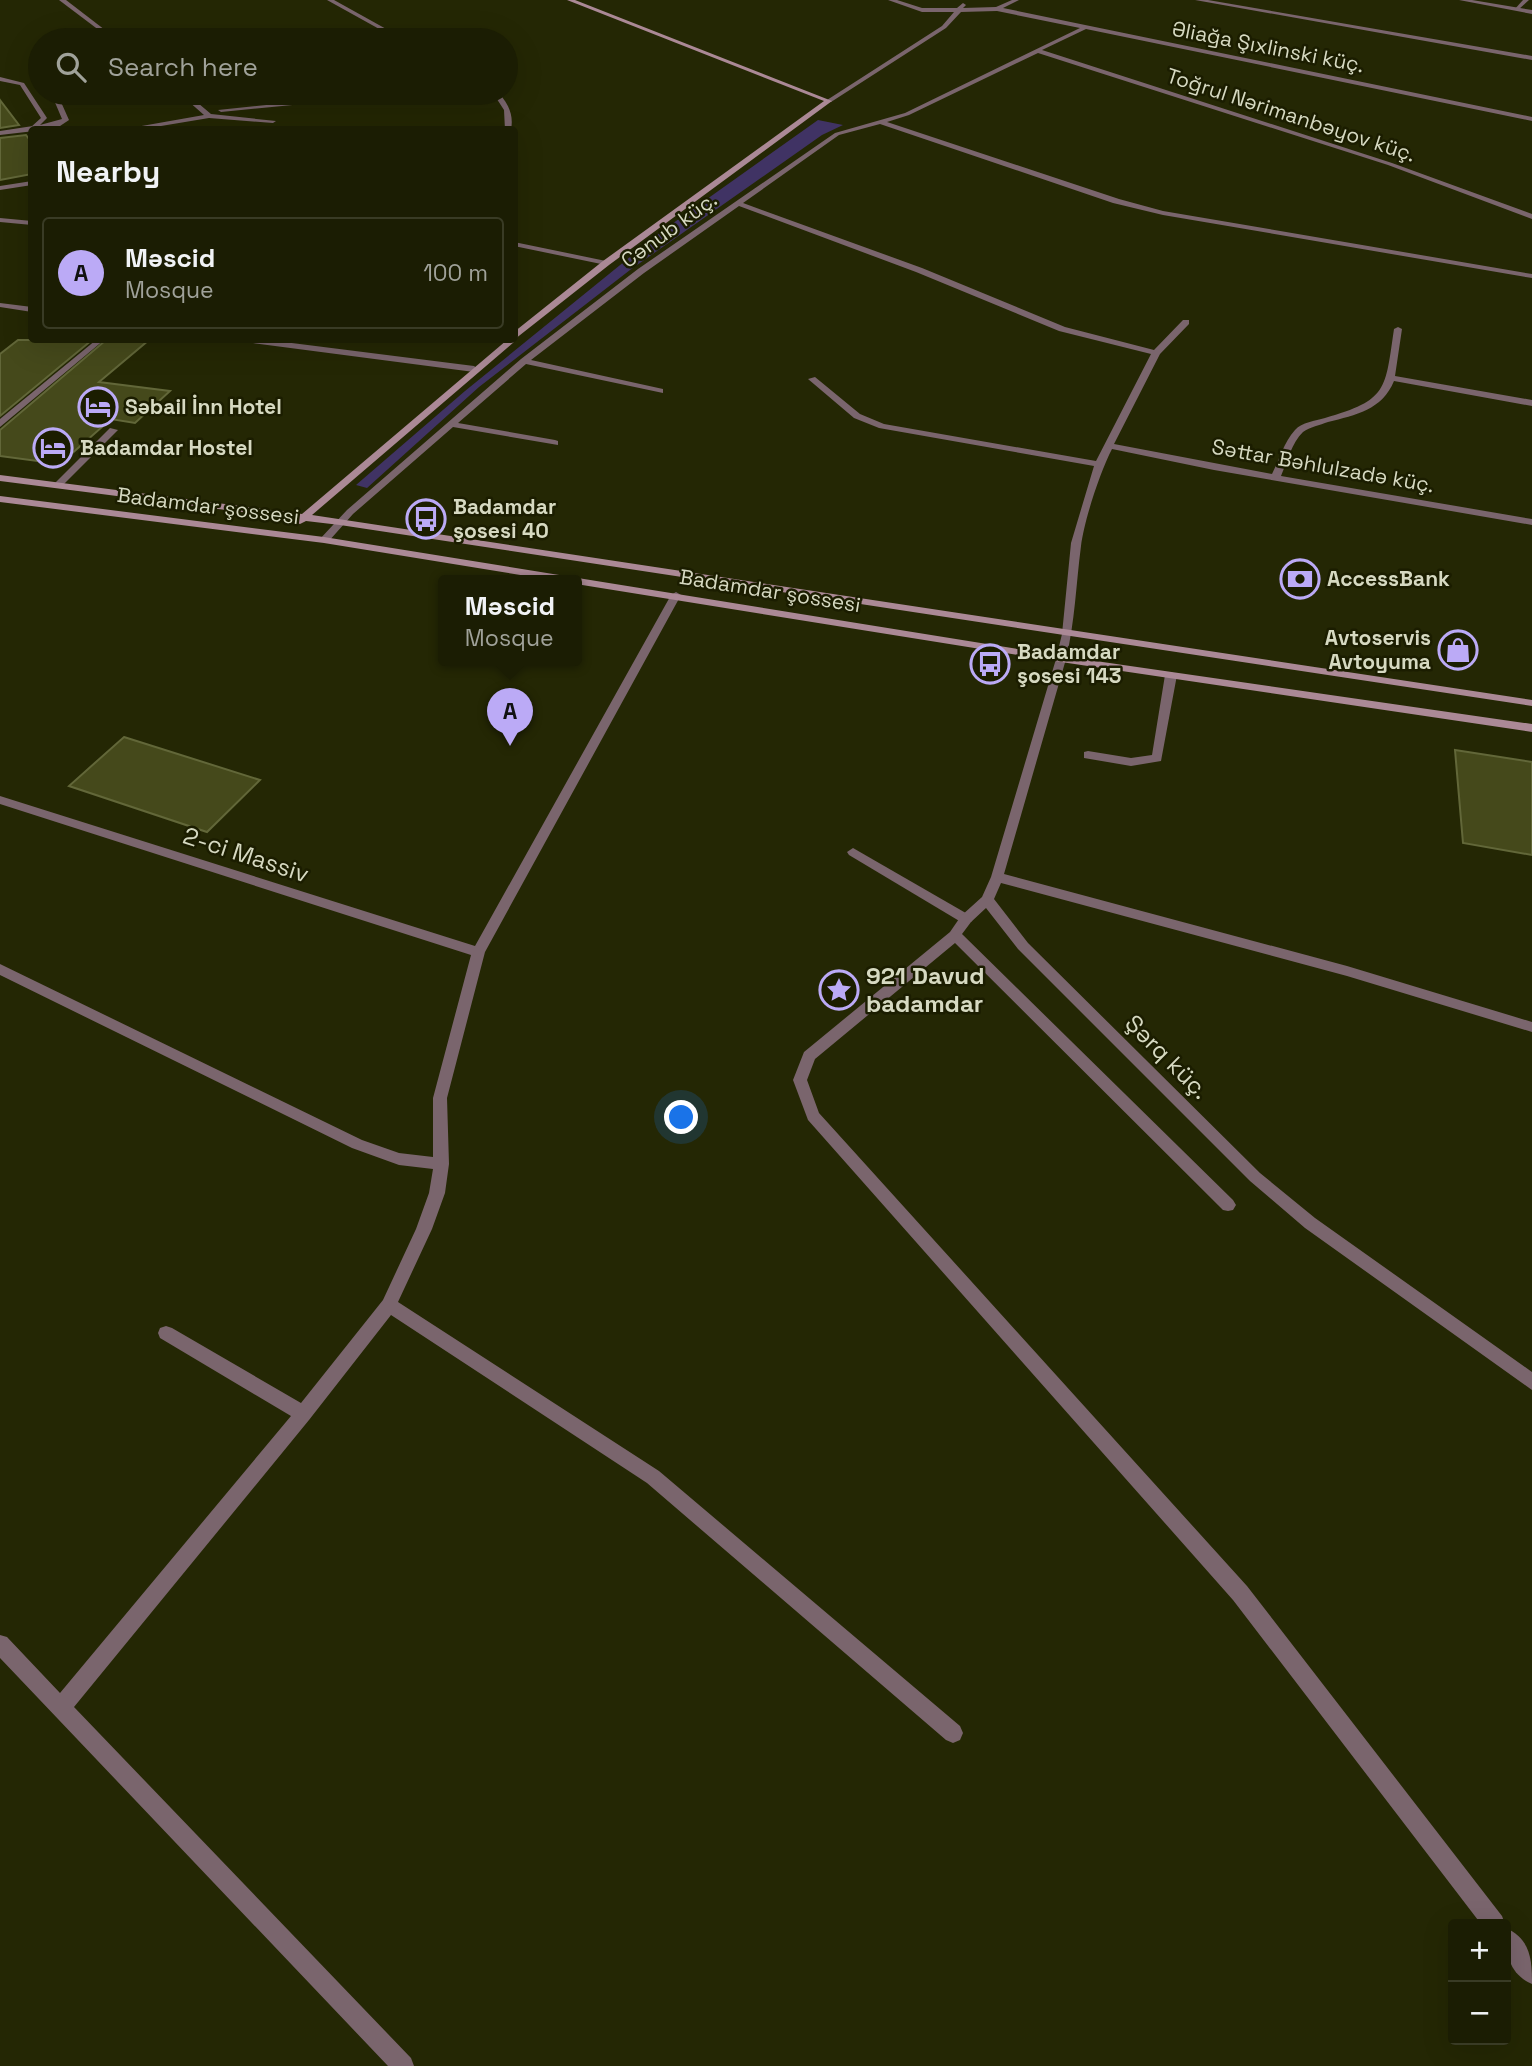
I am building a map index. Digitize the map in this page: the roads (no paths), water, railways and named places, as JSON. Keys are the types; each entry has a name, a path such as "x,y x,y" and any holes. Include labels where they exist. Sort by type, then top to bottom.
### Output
{"main road":[{"path":"570,0 829,101"},
{"name":"Cənub küç.","path":"518,334 606,263 829,101"},
{"name":"Cənub küç.","path":"287,535 507,343"},
{"name":"Badamdar şossesi","path":"0,478 340,522 1532,703"},
{"name":"Badamdar şossesi","path":"0,499 324,540 548,575"},
{"name":"Badamdar şossesi","path":"582,580 1062,659 1532,728"}],"street":[{"path":"62,0 99,28"},
{"path":"330,0 381,28"},
{"path":"891,0 922,9 960,10 997,9 1016,0"},
{"name":"Cənub küç.","path":"829,101 944,27 969,0"},
{"path":"1198,0 1532,58"},
{"path":"1462,0 1532,12"},
{"path":"1516,9 1526,0"},
{"name":"Əliağa Şıxlinski küç.","path":"997,9 1532,118"},
{"name":"Cənub küç.","path":"324,540 340,522 524,361 641,271 837,134 907,114 1084,27"},
{"name":"Toğrul Nərimanbəyov küç.","path":"1038,51 1390,164 1532,217"},
{"path":"0,79 22,84 28,93"},
{"path":"36,105 44,118 39,126"},
{"path":"51,126 66,120 59,105"},
{"path":"198,105 208,113 273,121"},
{"path":"142,126 208,113 279,105"},
{"path":"506,105 509,126"},
{"path":"882,122 1116,201 1163,213 1532,276"},
{"path":"0,133 28,130"},
{"path":"0,188 28,184"},
{"path":"737,203 919,270 1050,324 1156,353"},
{"path":"0,220 28,223"},
{"path":"518,245 606,263"},
{"path":"0,305 28,309"},
{"path":"1186,322 1156,353 1099,464 1076,543 1062,659 988,900 966,919 955,934 809,1056 800,1080 813,1116 1240,1593 1490,1919"},
{"path":"1276,477 1298,432 1308,425 1362,412 1382,400 1391,378 1398,330"},
{"path":"0,425 96,343"},
{"path":"276,343 474,369"},
{"path":"524,361 660,391"},
{"path":"1391,378 1532,403"},
{"path":"812,379 857,416 882,426 1099,464"},
{"path":"450,424 555,443"},
{"path":"58,485 113,430"},
{"name":"Səttar Bəhlulzadə küç.","path":"1108,445 1214,467 1532,522"},
{"path":"61,1707 303,1414 389,1305 437,1193 441,1164 440,1098 478,952 676,595"},
{"path":"1088,755 1131,762 1157,758 1171,675"},
{"name":"2-ci Massiv","path":"0,800 478,952"},
{"path":"853,852 966,919"},
{"path":"997,877 1347,971 1532,1027"},
{"name":"Şərq küç.","path":"988,900 1023,946 1255,1177 1310,1223 1532,1382"},
{"path":"955,934 1228,1205"},
{"path":"0,969 357,1144 399,1159 441,1164"},
{"path":"389,1305 653,1477 953,1733"},
{"path":"166,1333 303,1414"},
{"path":"0,1644 403,2066"},
{"path":"1511,1946 1532,1973"}],"place":[{"name":"Səbail İnn Hotel","path":"98,407"},
{"name":"Badamdar Hostel","path":"53,448"},
{"name":"Badamdar şosesi 40","path":"426,519"},
{"name":"AccessBank","path":"1300,579"},
{"name":"Avtoservis Avtoyuma","path":"1458,650"},
{"name":"Badamdar şosesi 143","path":"990,664"},
{"name":"Məscid","path":"510,746"},
{"name":"921 Davud badamdar","path":"839,990"}]}
